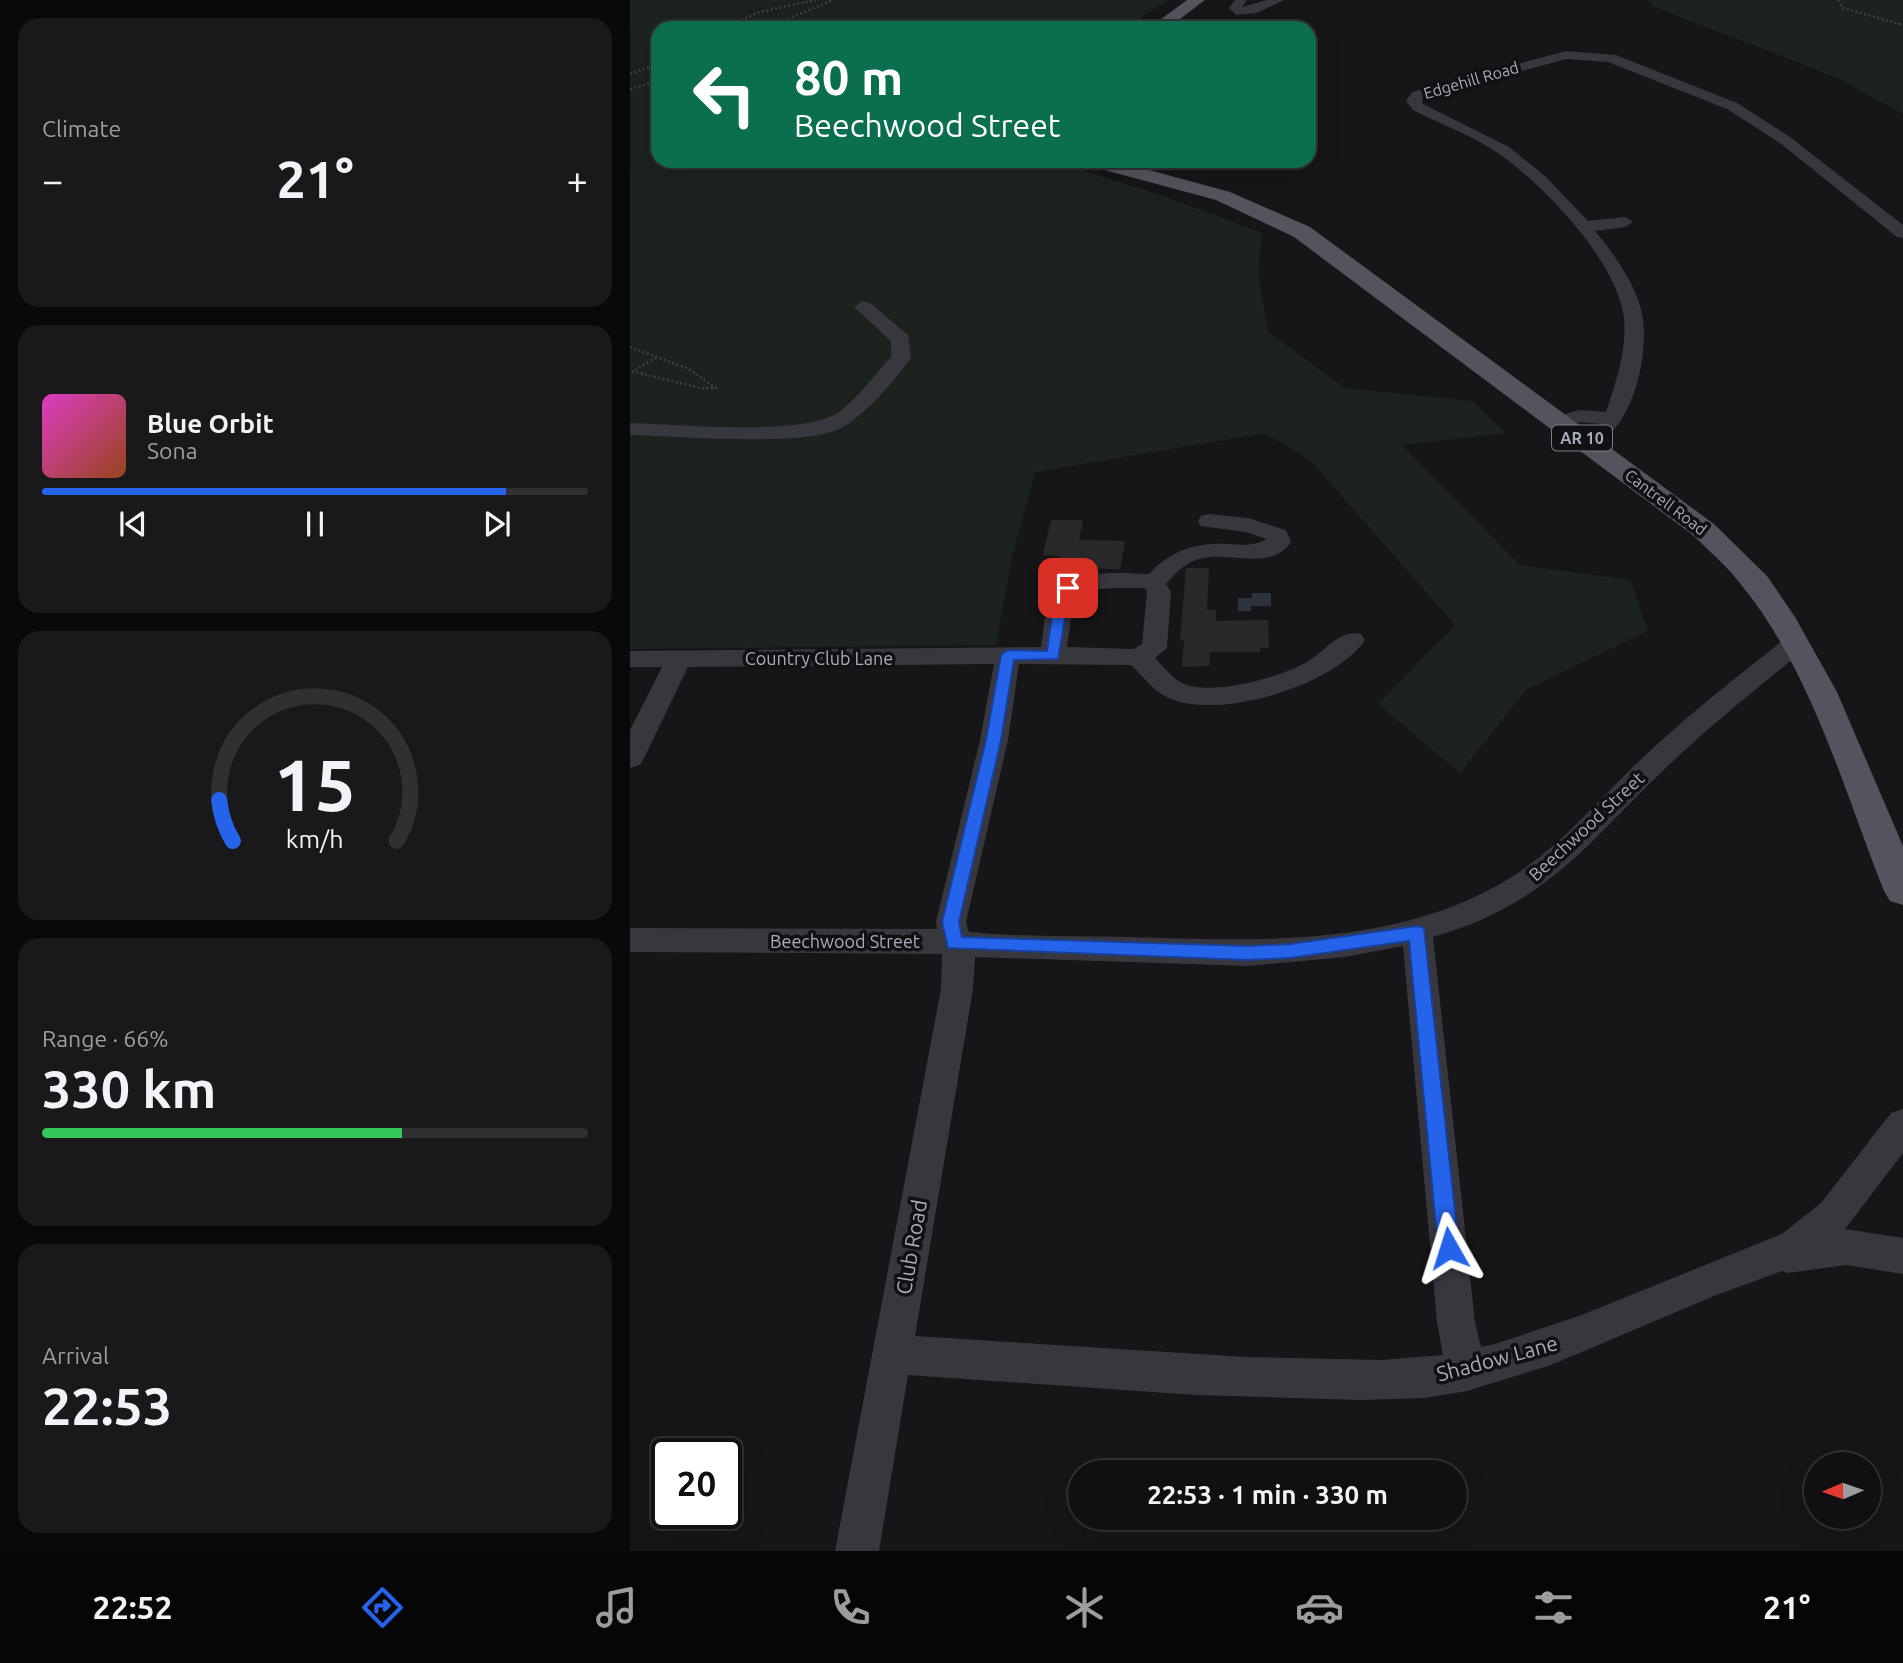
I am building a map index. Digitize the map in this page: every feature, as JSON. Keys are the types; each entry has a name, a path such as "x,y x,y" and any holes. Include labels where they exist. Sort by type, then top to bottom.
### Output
{"main road":[{"path":"1167,21 1197,0"},
{"name":"Cantrell Road","path":"1119,168 1223,196 1284,222 1335,256 1587,442 1704,530 1732,555 1756,583 1796,644 1820,693 1903,891"}],"street":[{"path":"1241,0 1235,8 1236,11 1253,10 1278,0"},
{"name":"Edgehill Road","path":"1614,419 1629,372 1634,327 1627,295 1605,255 1583,227 1518,160 1485,139 1418,107 1414,98 1430,89 1566,55 1611,58 1732,106 1785,140 1903,233"},
{"path":"1583,227 1625,222"},
{"path":"630,429 791,432 829,426 847,416 901,358 901,339 863,307"},
{"path":"1558,422 1580,416 1614,419 1607,432 1587,442"},
{"path":"1154,583 1166,566 1181,556 1209,551 1263,549 1279,542 1278,535 1268,530 1209,521"},
{"path":"1053,655 1062,594 1068,588 1084,582 1154,583"},
{"path":"1154,583 1159,592 1154,648 1138,657 1172,689 1202,698 1278,685 1318,667 1352,640"},
{"name":"Beechwood Street","path":"630,940 813,943 922,940 1248,953 1290,951 1417,933 1498,900 1543,870 1661,756 1796,644"},
{"path":"954,943 951,922 993,740 1008,655"},
{"name":"Country Club Lane","path":"630,659 1008,655 1138,657"},
{"path":"630,758 679,658"},
{"path":"1417,933 1457,1322 1466,1371"},
{"name":"Club Road","path":"857,1551 950,1034 959,958 954,943"},
{"name":"Shadow Lane","path":"892,1354 1196,1377 1408,1380 1466,1371 1574,1337 1638,1312 1711,1277 1768,1258 1809,1238 1854,1191 1903,1124"},
{"path":"1768,1258 1846,1247 1903,1256"}],"path":[{"path":"738,21 760,12 816,0"},
{"path":"784,21 833,0"},
{"path":"1838,0 1843,8 1903,25"},
{"path":"630,75 651,67"},
{"path":"630,89 651,83"},
{"path":"630,347 706,379 716,388 707,391 656,372 632,371"},
{"path":"632,371 657,357"}],"shaded area":[{"path":"630,0 1168,0 1136,21 651,21 651,168 1074,168 1161,195 1262,233 1258,275 1268,332 1345,388 1472,401 1506,433 1402,445 1520,565 1630,580 1648,631 1527,689 1460,773 1378,704 1455,625 1310,460 1265,433 1035,472 1012,557 996,645 630,649"},
{"path":"1649,0 1903,0 1903,114 1838,78 1652,6"},
{"path":"1252,593 1271,593 1271,606 1251,606 1251,611 1238,611 1238,598 1252,598"}],"building":[{"path":"1051,520 1083,520 1079,540 1125,541 1120,569 1057,568 1060,556 1043,555"},
{"path":"1186,568 1209,568 1207,610 1216,610 1216,621 1268,620 1269,648 1260,648 1260,652 1210,652 1209,666 1182,667 1184,640 1180,640"}],"route":[{"path":"1068,588 1062,594 1053,655 1008,655 993,740 951,922 954,943 1248,953 1290,951 1417,933 1434,1074 1449,1248"}]}
